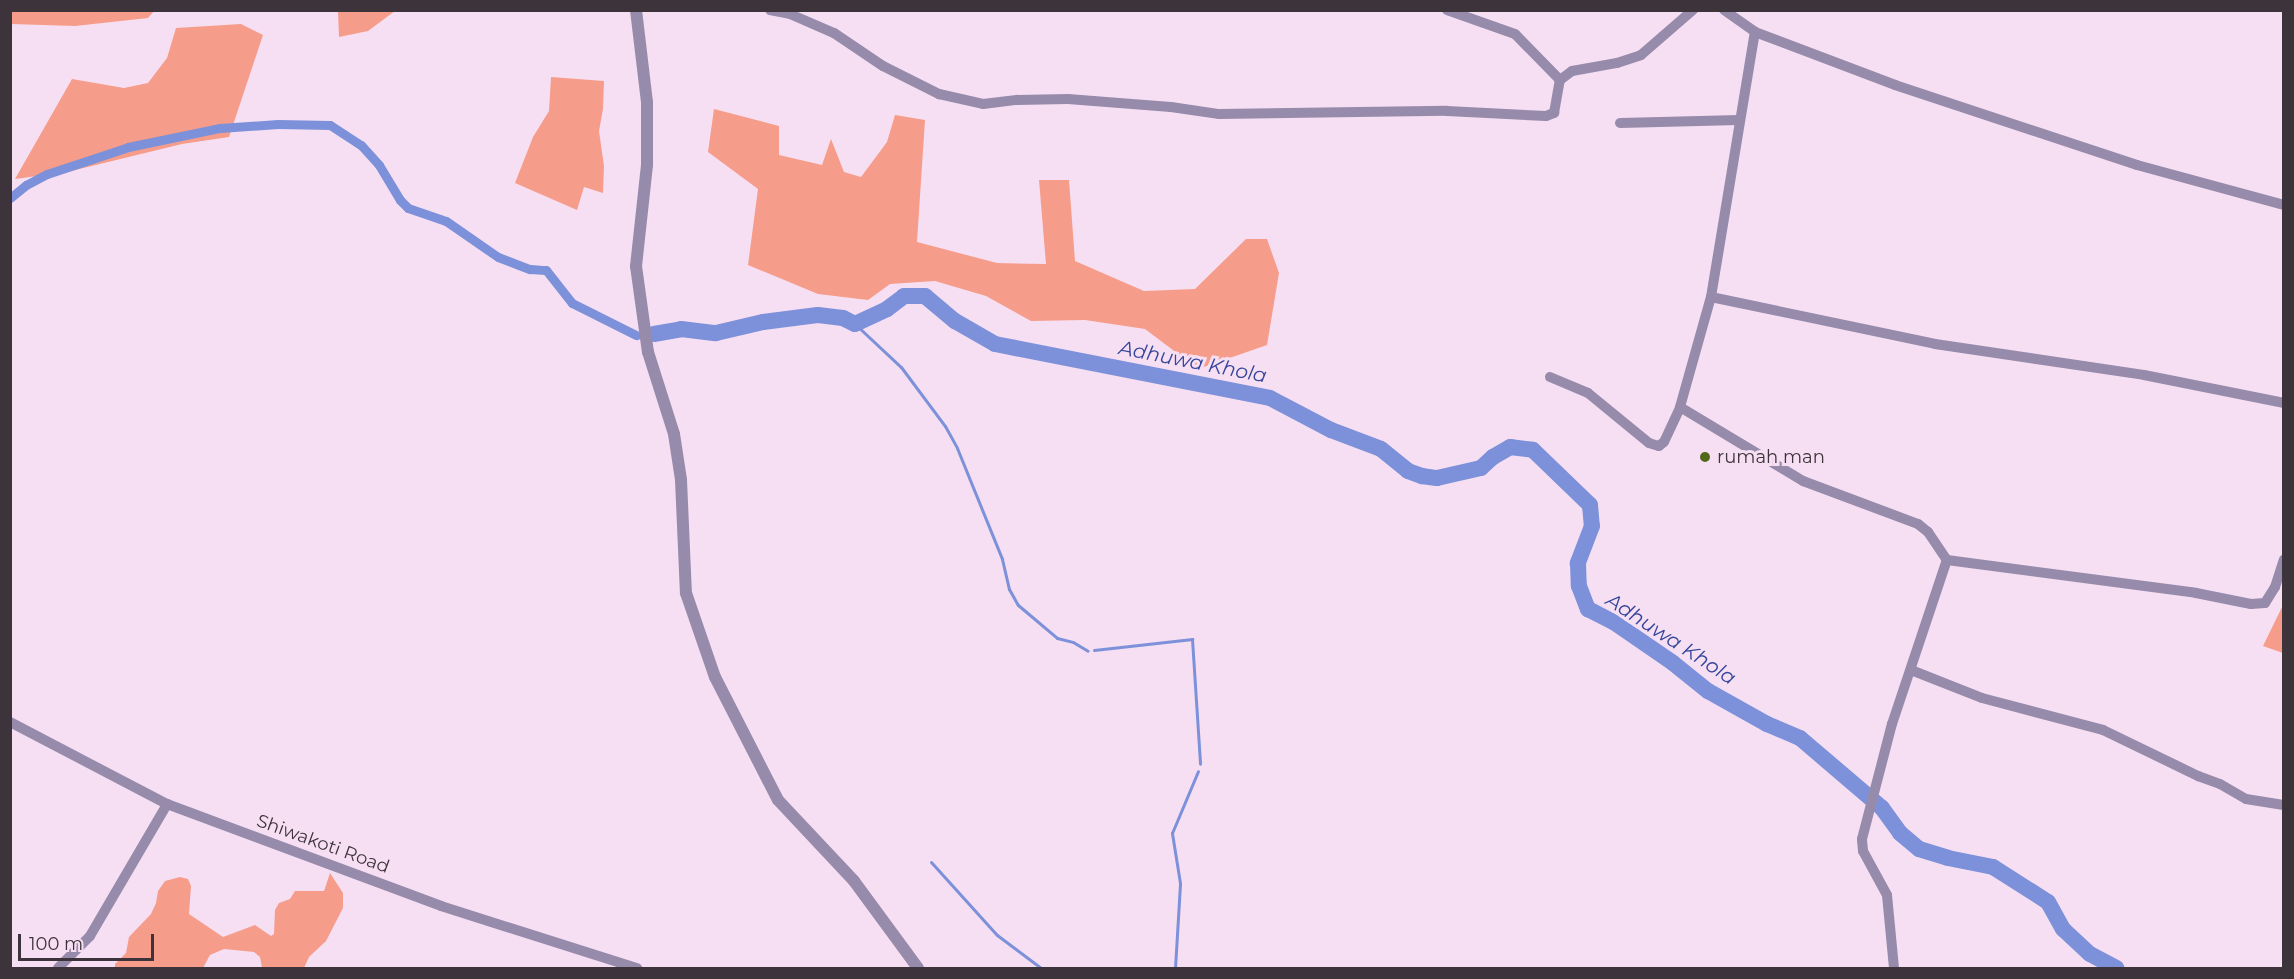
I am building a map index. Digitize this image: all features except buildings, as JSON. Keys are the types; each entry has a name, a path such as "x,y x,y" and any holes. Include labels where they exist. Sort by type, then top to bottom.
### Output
{"street":[{"path":"636,10 647,102 647,165 636,266 648,352 674,434 681,480 686,593 715,677 778,800 854,882 918,969"},
{"path":"770,10 790,14 834,33 883,66 939,94 983,104 1017,100 1068,99 1171,107 1219,114 1447,111 1546,116 1554,113 1560,80"},
{"path":"1447,10 1515,34 1560,80"},
{"path":"1560,80 1580,69 1617,63 1641,55 1693,10"},
{"path":"1725,10 1755,32 1895,85 2138,165 2283,205"},
{"path":"1550,377 1588,393 1649,442 1659,446 1664,442 1680,406 1711,297 1755,32"},
{"path":"1620,123 1739,120"},
{"path":"1711,297 1935,344 2144,375 2283,403"},
{"path":"1680,406 1803,481 1918,524 1928,532 1947,560 2196,593 2251,604 2265,603 2275,588 2283,559"},
{"path":"1894,969 1887,895 1863,851 1862,839 1892,724 1947,560"},
{"path":"1911,670 1982,698 2103,730 2198,776 2220,784 2246,800 2283,805"},
{"name":"Shiwakoti Road","path":"10,722 167,804 441,906 637,969"},
{"path":"58,969 90,936 167,804"}],"shaded area":[{"path":"11,10 154,11 148,18 75,26 11,24"},
{"path":"338,10 395,11 368,31 339,37"},
{"path":"241,24 263,35 229,137 182,144 67,172 15,179 72,79 124,88 148,83 167,58 176,28"},
{"path":"551,77 604,81 599,131 604,166 603,193 584,187 577,210 515,183 533,137 549,111"},
{"path":"714,109 779,126 779,155 822,165 831,139 844,172 861,177 887,142 895,115 925,120 917,242 997,263 1046,264 1039,180 1069,180 1075,261 1144,291 1195,289 1246,239 1267,239 1279,273 1267,345 1198,369 1145,329 1085,320 1031,321 986,296 935,281 890,284 868,300 818,294 748,265 758,189 708,152"},
{"path":"2283,605 2283,653 2263,646"},
{"path":"330,873 343,893 343,908 326,941 309,957 304,968 262,968 260,957 254,952 224,949 210,955 203,968 115,968 115,964 126,953 129,937 151,914 158,891 165,881 180,877 188,879 191,886 189,914 223,937 255,925 271,936 274,934 275,910 279,903 290,899 295,891 324,891"}],"waterway":[{"path":"10,198 26,185 47,174 128,147 220,128 278,124 330,125 361,145 379,165 400,200 408,208 446,221 498,257 530,269 546,270 572,303 636,335"},
{"name":"Adhuwa Khola","path":"654,334 681,329 716,333 763,322 818,315 843,318 855,324 887,309 904,296 925,296 955,321 995,344 1270,398 1331,430 1381,449 1408,471 1422,476 1437,478 1481,468 1493,457 1510,447 1533,450 1590,505 1592,526 1578,563 1579,586 1588,609 1612,621 1673,663 1708,691 1767,724 1800,738 1882,808 1900,833 1919,849 1948,858 1993,867 2048,902 2063,929 2090,954 2116,968"},
{"path":"855,324 901,367 945,426 957,448 1002,559 1009,589 1018,605 1057,638 1073,642 1088,651"},
{"path":"1094,650 1192,639 1200,764"},
{"path":"1175,968 1180,883 1172,833 1198,771"},
{"path":"931,862 997,935 1041,968"}],"place":[{"name":"rumah man","path":"1705,457"}]}
